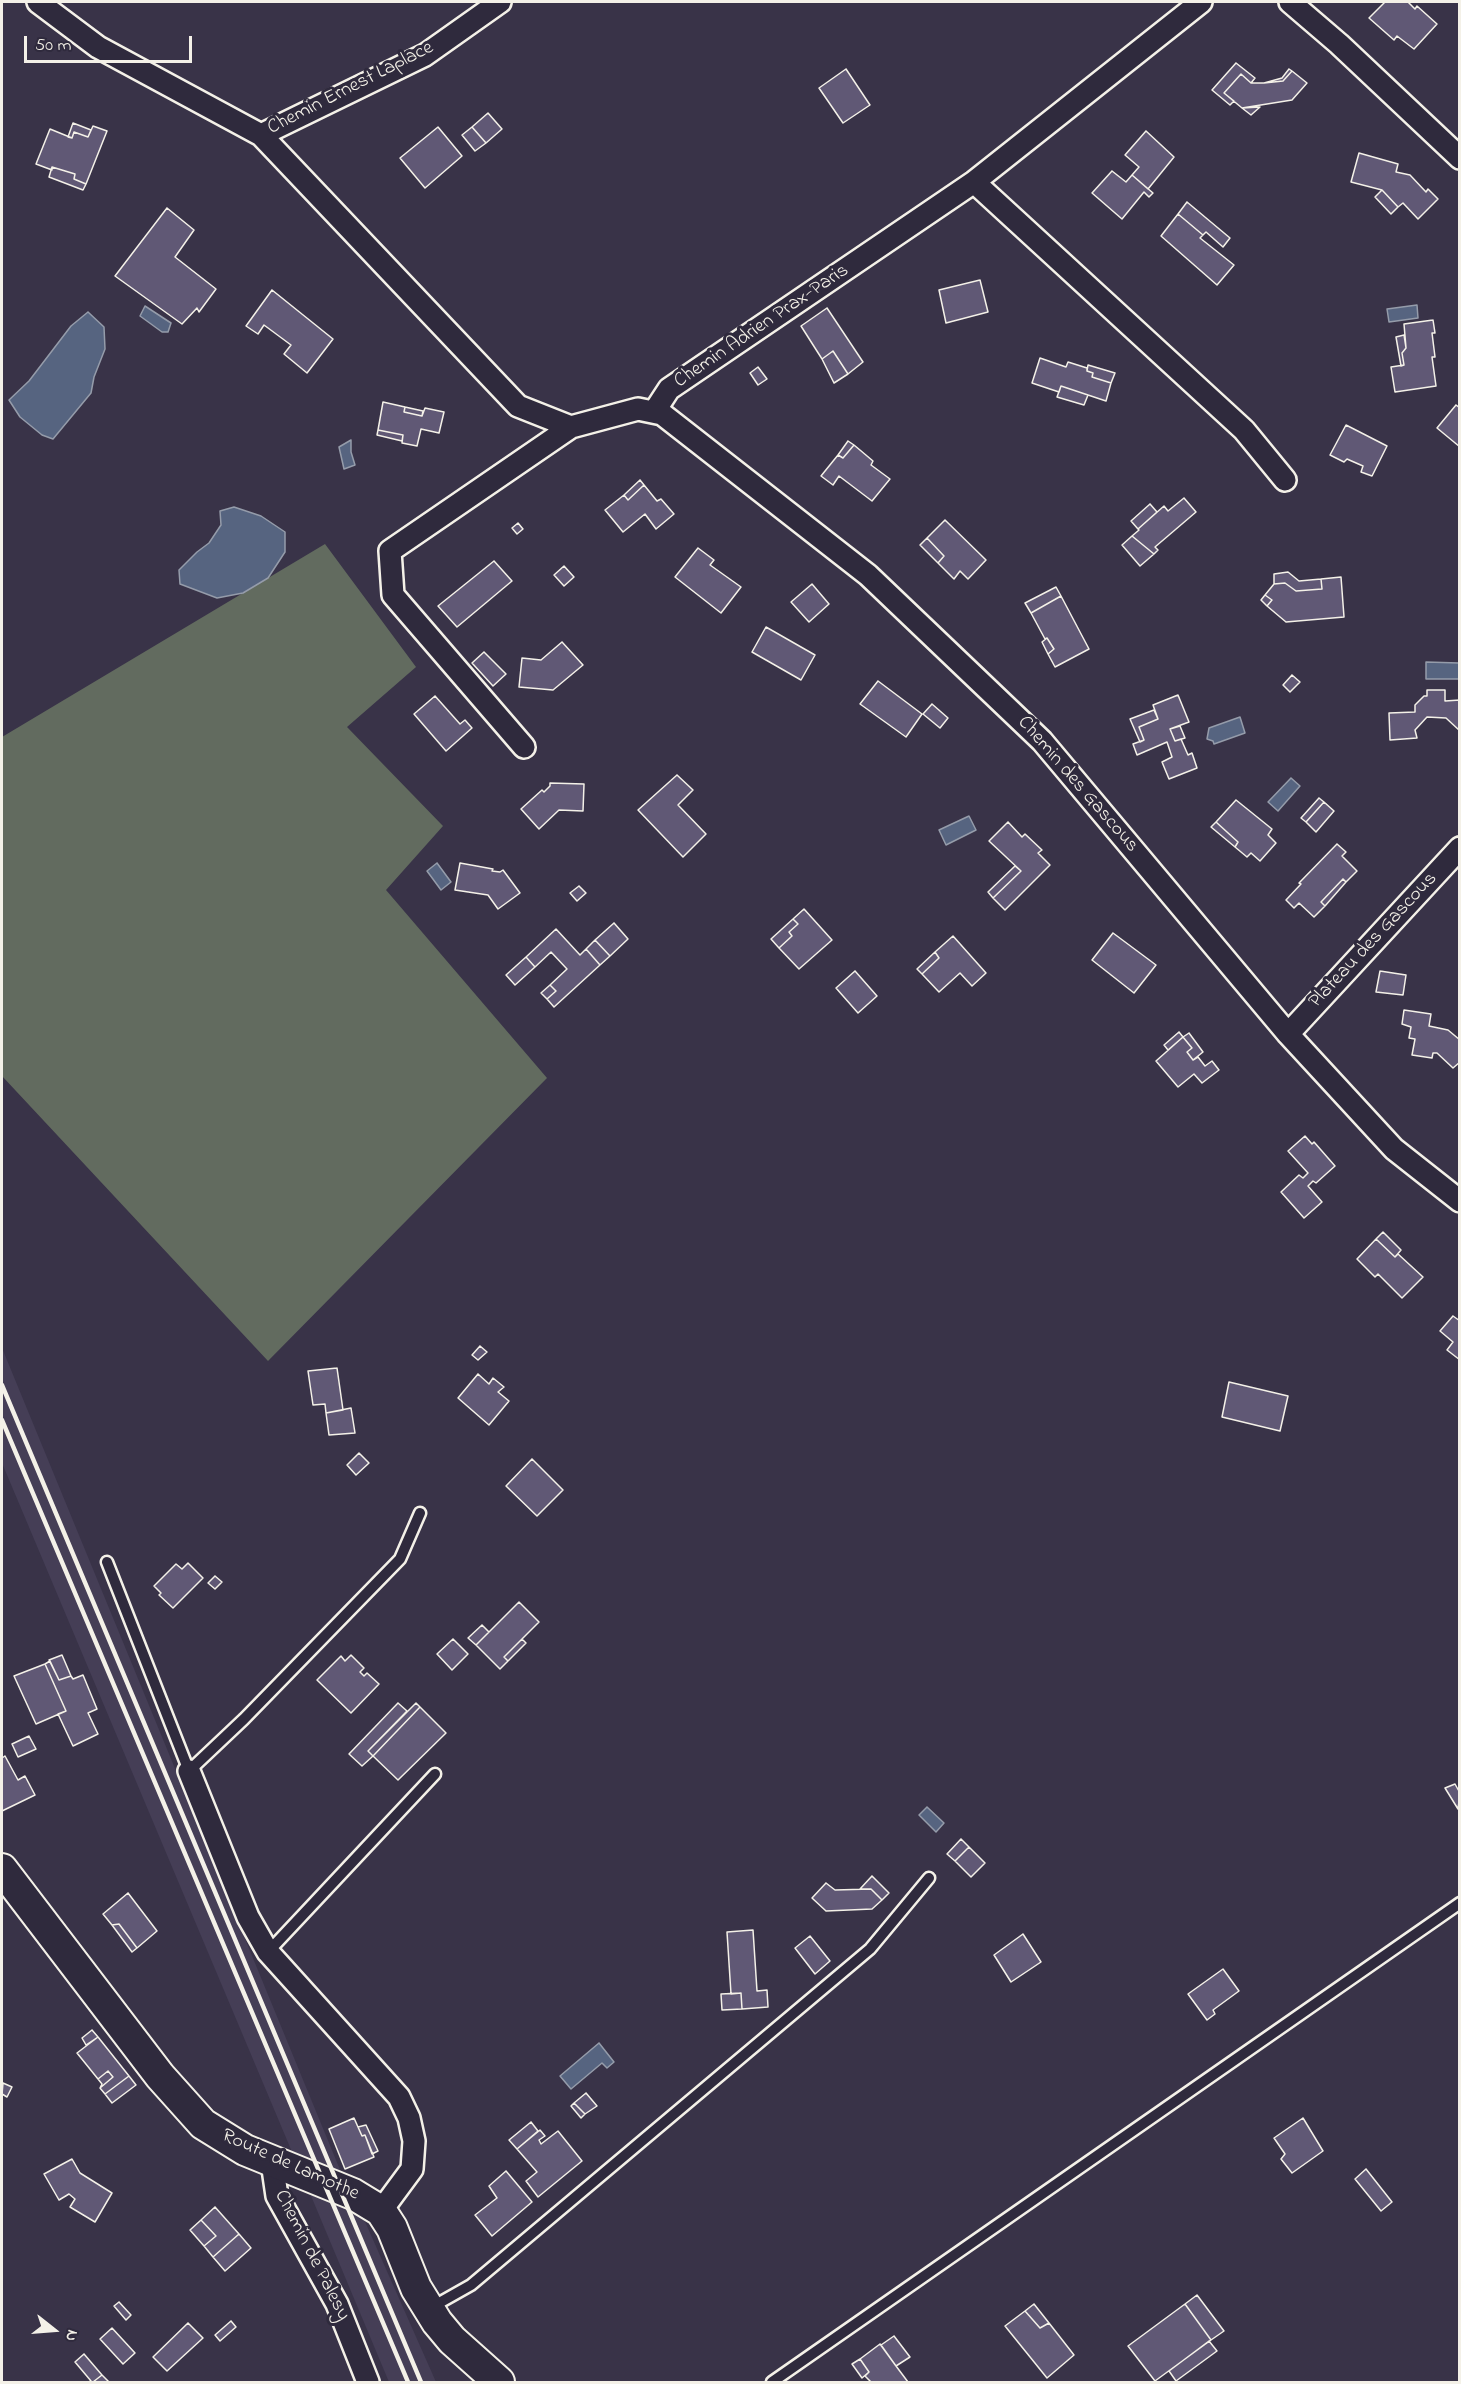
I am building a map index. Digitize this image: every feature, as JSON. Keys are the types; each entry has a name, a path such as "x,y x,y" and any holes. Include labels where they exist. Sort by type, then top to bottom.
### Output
{"street":[{"path":"38,2 98,47 261,135 518,406 571,427"},
{"name":"Chemin Ernest Laplace","path":"261,135 425,55 500,2"},
{"name":"Chemin Adrien Prax-Paris","path":"654,412 669,389 974,182 1201,2"},
{"path":"1290,2 1339,44 1460,158"},
{"path":"974,182 1244,429 1285,480"},
{"path":"524,747 393,595 390,551 571,427 638,409 654,412"},
{"name":"Chemin des Gascous","path":"654,412 662,414 868,575 1042,741 1288,1034 1394,1149 1460,1201"},
{"name":"Plateau des Gascous","path":"1288,1034 1460,848"},
{"path":"189,1771 248,1917 268,1952 399,2097 409,2118 414,2141 412,2169 381,2211"},
{"name":"Route de Lamothe","path":"2,1869 94,1992 185,2106 203,2124 222,2138 272,2162 353,2194 381,2211 392,2228 416,2288 428,2309 452,2340 499,2382"},
{"name":"Chemin de Palesy","path":"272,2162 277,2196 337,2304 368,2382"}],"lane":[{"path":"107,1562 189,1771 244,1719 400,1559 420,1513"},
{"path":"268,1952 435,1774"},
{"path":"428,2309 480,2278 870,1950 929,1878"},
{"path":"772,2382 1460,1903"}],"shaded area":[{"path":"2,1348 343,2177 295,2159 2,1463"},
{"path":"309,2191 359,2208 436,2382 389,2382"}],"green space":[{"path":"325,544 416,667 347,727 443,826 386,890 547,1078 268,1361 2,1076 2,737"}],"water":[{"path":"1417,305 1418,318 1389,322 1387,309"},
{"path":"145,306 171,323 168,332 162,332 140,316"},
{"path":"88,312 104,327 105,349 94,377 91,393 53,439 42,435 20,417 9,400 29,381 71,326"},
{"path":"351,440 351,452 355,465 344,469 339,447"},
{"path":"234,507 261,516 285,532 285,552 268,578 243,593 217,598 180,584 179,570 209,543 221,525 220,511"},
{"path":"1426,662 1459,663 1459,679 1426,679"},
{"path":"1240,717 1245,733 1214,744 1213,741 1207,739 1209,728"},
{"path":"1291,778 1300,786 1278,811 1268,802"},
{"path":"969,816 976,830 946,845 939,830"},
{"path":"437,863 451,882 441,890 427,871"},
{"path":"927,1807 944,1823 936,1832 919,1815"},
{"path":"599,2043 614,2062 607,2068 602,2063 571,2089 560,2076"}],"building":[{"path":"1385,2 1408,2 1415,9 1417,6 1437,24 1414,49 1397,36 1394,40 1369,18"},
{"path":"1236,63 1255,78 1251,83 1241,74 1224,93 1234,101 1230,105 1212,90"},
{"path":"846,69 870,105 843,123 819,88"},
{"path":"1289,69 1292,71 1283,81 1264,83 1282,78"},
{"path":"1292,71 1307,83 1292,100 1242,108 1224,93 1241,74 1251,83 1264,83 1283,81"},
{"path":"1260,107 1251,115 1242,108"},
{"path":"488,113 502,129 486,143 472,127"},
{"path":"73,123 91,130 88,137 74,132 72,138 68,137"},
{"path":"93,126 107,131 86,184 74,179 75,174 52,167 52,170 36,164 50,129 72,138 74,132 88,137"},
{"path":"438,127 462,156 425,188 400,158"},
{"path":"472,127 486,143 475,151 462,135"},
{"path":"1146,131 1174,157 1148,189 1132,175 1139,167 1125,155"},
{"path":"1359,153 1398,164 1396,172 1410,175 1426,192 1428,189 1438,199 1418,219 1403,203 1398,207 1382,190 1351,182"},
{"path":"52,167 75,174 74,179 86,184 83,190 49,177"},
{"path":"1112,171 1126,182 1132,175 1153,193 1149,197 1144,192 1122,219 1092,193"},
{"path":"1382,190 1398,207 1391,214 1375,197"},
{"path":"1187,202 1230,238 1223,247 1206,232 1203,235 1178,214"},
{"path":"167,208 194,230 175,257 216,289 199,312 197,308 182,324 115,276"},
{"path":"1178,214 1203,235 1200,238 1234,265 1217,285 1161,236"},
{"path":"980,280 988,312 946,323 939,290"},
{"path":"272,290 333,339 307,373 284,354 291,345 264,325 258,334 246,326"},
{"path":"827,308 863,362 848,374 833,351 822,359 801,326"},
{"path":"1433,320 1435,357 1432,357 1436,386 1395,392 1391,367 1404,365 1402,353 1406,348 1404,324"},
{"path":"1404,335 1406,348 1402,353 1404,365 1401,366 1396,337"},
{"path":"833,351 848,374 834,383 822,359"},
{"path":"1040,358 1066,367 1068,362 1087,368 1087,371 1093,373 1092,377 1111,383 1106,401 1061,386 1059,392 1032,383"},
{"path":"1088,365 1115,373 1111,383 1092,377 1093,373 1087,371"},
{"path":"758,367 767,379 758,385 750,373"},
{"path":"1061,386 1088,395 1084,405 1057,397"},
{"path":"383,402 405,407 404,412 422,416 425,408 444,412 439,433 421,429 417,446 402,443 403,435 378,430"},
{"path":"1456,405 1460,408 1460,447 1437,428"},
{"path":"405,407 423,411 422,416 404,412"},
{"path":"1346,425 1387,446 1372,476 1361,472 1363,466 1347,459 1344,462 1330,455"},
{"path":"378,430 403,435 402,441 377,435"},
{"path":"848,441 854,445 843,458 838,455"},
{"path":"854,445 873,461 871,465 890,479 872,501 839,476 833,485 821,476 838,455 843,458"},
{"path":"640,480 644,485 628,500 624,495"},
{"path":"644,485 657,501 661,499 674,514 656,529 645,514 623,532 605,510 624,495 628,500"},
{"path":"1184,498 1196,512 1155,547 1158,550 1154,554 1132,536 1164,506 1168,511"},
{"path":"1150,504 1157,512 1138,529 1131,521"},
{"path":"945,520 986,560 968,579 960,571 954,579 938,563 944,556 927,538"},
{"path":"518,523 523,529 517,534 512,528"},
{"path":"1132,536 1154,554 1140,566 1122,545"},
{"path":"927,538 944,556 938,563 920,545"},
{"path":"698,548 714,560 710,565 741,587 721,613 675,577"},
{"path":"494,561 512,581 457,627 438,606"},
{"path":"564,566 574,577 564,586 554,575"},
{"path":"1288,572 1299,581 1321,579 1322,589 1296,591 1285,583 1274,584 1274,574"},
{"path":"1341,577 1344,617 1286,622 1267,606 1272,600 1265,595 1274,584 1285,583 1296,591 1322,589 1321,579"},
{"path":"812,584 829,604 809,622 791,602"},
{"path":"1056,587 1061,596 1031,613 1025,603"},
{"path":"1265,595 1272,600 1267,606 1261,600"},
{"path":"1061,596 1089,649 1055,667 1048,654 1054,649 1047,638 1045,639 1031,613"},
{"path":"766,627 815,655 801,680 752,652"},
{"path":"1047,638 1054,649 1048,654 1042,642"},
{"path":"562,642 583,665 553,690 519,687 522,658 541,660"},
{"path":"484,652 506,674 493,686 472,663"},
{"path":"1292,675 1300,682 1290,692 1283,685"},
{"path":"878,681 922,714 906,737 860,704"},
{"path":"1427,690 1445,690 1445,701 1460,700 1460,731 1446,718 1427,717 1415,730 1417,738 1390,740 1389,713 1415,712 1415,705 1427,696"},
{"path":"1178,695 1189,722 1170,729 1175,741 1181,739 1188,755 1192,753 1197,768 1169,779 1162,762 1172,757 1167,742 1137,755 1133,744 1144,740 1139,727 1158,719 1153,705"},
{"path":"435,696 460,724 465,720 472,728 446,751 414,714"},
{"path":"932,704 948,718 940,728 923,714"},
{"path":"1154,710 1158,719 1139,727 1144,740 1140,742 1130,719"},
{"path":"1180,726 1185,738 1175,741 1170,729"},
{"path":"677,775 693,790 678,805 706,834 683,857 638,810"},
{"path":"550,783 584,784 583,811 559,810 539,829 521,809 542,790 544,792"},
{"path":"1319,798 1324,802 1306,822 1301,818"},
{"path":"1236,800 1272,829 1268,835 1276,843 1260,861 1251,853 1247,857 1235,847 1238,842 1216,822"},
{"path":"1324,802 1334,811 1316,832 1306,822"},
{"path":"1008,822 1022,837 1025,834 1042,850 1038,853 1050,865 1005,910 993,898 1021,871 989,841"},
{"path":"1216,822 1238,842 1235,847 1211,827"},
{"path":"1337,844 1346,852 1342,856 1357,871 1346,882 1343,879 1321,902 1325,906 1314,917 1299,903 1294,908 1286,900 1301,884 1299,883"},
{"path":"460,863 493,869 492,871 503,870 520,893 498,909 488,895 455,890"},
{"path":"1015,866 1021,871 993,898 988,892"},
{"path":"1343,879 1346,882 1325,906 1321,902"},
{"path":"579,886 586,893 577,901 570,893"},
{"path":"804,909 832,940 799,969 779,948 792,936 789,932 798,924 793,919"},
{"path":"793,919 798,924 789,932 792,936 779,948 771,939"},
{"path":"614,923 628,939 610,956 595,940"},
{"path":"556,929 580,955 586,949 600,965 554,1007 547,999 556,991 550,985 567,969 551,952 535,967 526,957"},
{"path":"1113,933 1156,965 1134,993 1092,960"},
{"path":"953,936 986,973 972,986 960,973 939,992 922,974 939,958 935,952"},
{"path":"595,940 610,956 600,965 586,949"},
{"path":"935,952 939,958 922,974 917,969"},
{"path":"526,957 535,967 515,985 506,975"},
{"path":"855,971 877,996 858,1013 836,988"},
{"path":"1380,971 1406,975 1403,995 1376,992"},
{"path":"550,985 556,991 547,999 541,993"},
{"path":"1404,1010 1431,1014 1429,1026 1448,1030 1460,1040 1460,1062 1453,1068 1437,1053 1433,1053 1432,1058 1412,1055 1415,1039 1409,1038 1411,1027 1402,1024"},
{"path":"1179,1032 1183,1037 1168,1050 1164,1045"},
{"path":"1189,1033 1203,1052 1193,1060 1187,1052 1192,1048 1183,1037"},
{"path":"1183,1037 1192,1048 1187,1052 1193,1060 1198,1057 1205,1066 1212,1061 1219,1070 1202,1083 1194,1074 1178,1087 1156,1061"},
{"path":"1305,1136 1312,1144 1314,1142 1335,1166 1316,1183 1313,1181 1308,1186 1322,1202 1304,1218 1281,1192 1299,1175 1303,1178 1308,1173 1288,1151"},
{"path":"1383,1232 1401,1250 1395,1257 1376,1239"},
{"path":"1376,1239 1395,1257 1398,1254 1423,1277 1402,1298 1378,1274 1375,1277 1357,1259"},
{"path":"1453,1316 1460,1321 1460,1360 1447,1350 1453,1342 1440,1331"},
{"path":"480,1346 487,1352 478,1360 472,1355"},
{"path":"337,1368 343,1410 326,1413 325,1404 313,1405 308,1371"},
{"path":"478,1374 489,1384 493,1378 504,1387 498,1392 509,1401 489,1425 458,1398"},
{"path":"1229,1382 1288,1396 1280,1431 1222,1417"},
{"path":"351,1408 355,1433 329,1435 326,1413"},
{"path":"359,1453 369,1463 356,1475 347,1465"},
{"path":"532,1459 563,1490 537,1516 506,1486"},
{"path":"188,1563 203,1578 173,1608 159,1595 161,1593 154,1586 176,1564 182,1569"},
{"path":"215,1576 222,1582 215,1589 208,1583"},
{"path":"519,1602 539,1622 504,1657 508,1661 500,1669 476,1645"},
{"path":"482,1625 489,1632 476,1645 468,1638"},
{"path":"453,1639 468,1654 452,1670 437,1654"},
{"path":"522,1639 526,1643 508,1661 504,1657"},
{"path":"62,1655 71,1676 59,1680 49,1660"},
{"path":"351,1655 364,1668 360,1672 364,1676 367,1673 379,1684 351,1713 317,1680 341,1656 345,1661"},
{"path":"50,1661 59,1680 71,1676 73,1679 83,1675 97,1709 88,1713 98,1734 73,1746 58,1714 66,1711 45,1664"},
{"path":"45,1664 66,1711 36,1724 14,1676"},
{"path":"398,1703 407,1711 368,1751 373,1756 362,1766 349,1754"},
{"path":"416,1703 420,1707 373,1756 368,1751"},
{"path":"420,1707 446,1733 398,1780 373,1756"},
{"path":"29,1736 36,1749 18,1757 12,1744"},
{"path":"5,1756 18,1780 25,1776 35,1795 2,1811 2,1758"},
{"path":"1455,1784 1460,1793 1458,1809 1445,1788"},
{"path":"961,1839 969,1847 955,1861 947,1854"},
{"path":"969,1847 985,1863 971,1877 955,1861"},
{"path":"872,1876 889,1893 882,1900 871,1889 860,1889"},
{"path":"826,1883 835,1890 871,1889 882,1900 872,1909 826,1911 812,1898"},
{"path":"128,1893 157,1931 137,1948 119,1924 112,1925 103,1914"},
{"path":"119,1924 137,1948 132,1952 112,1925"},
{"path":"753,1930 757,1991 767,1990 768,2007 742,2009 741,1993 731,1994 727,1932"},
{"path":"1023,1934 1041,1962 1011,1982 994,1955"},
{"path":"810,1936 830,1961 815,1974 795,1948"},
{"path":"1223,1969 1239,1991 1213,2010 1215,2014 1207,2020 1188,1994"},
{"path":"741,1993 742,2009 722,2010 721,1994"},
{"path":"92,2030 98,2037 86,2045 82,2038"},
{"path":"98,2037 129,2076 105,2094 100,2088 113,2077 108,2071 98,2079 77,2053"},
{"path":"108,2071 113,2077 100,2088 102,2084 98,2079"},
{"path":"129,2076 136,2085 112,2103 105,2094"},
{"path":"3,2083 12,2087 7,2097 2,2094"},
{"path":"586,2093 597,2106 585,2114 574,2103"},
{"path":"574,2103 585,2114 581,2118 571,2106"},
{"path":"354,2118 362,2136 365,2135 374,2157 345,2169 329,2129"},
{"path":"1303,2118 1323,2151 1292,2173 1281,2159 1285,2154 1274,2138"},
{"path":"531,2122 538,2131 517,2149 509,2140"},
{"path":"366,2125 378,2151 372,2154 365,2135 362,2136 358,2127"},
{"path":"540,2130 545,2136 539,2140 541,2144 558,2131 582,2161 538,2197 526,2181 537,2172 517,2149"},
{"path":"72,2159 80,2173 112,2193 95,2222 70,2207 75,2199 69,2194 59,2200 44,2174"},
{"path":"1366,2169 1392,2202 1381,2211 1355,2179"},
{"path":"506,2171 532,2202 492,2236 475,2215 497,2198 489,2186"},
{"path":"215,2207 239,2234 213,2257 204,2246 216,2236 201,2220"},
{"path":"201,2220 216,2236 204,2246 190,2230"},
{"path":"239,2234 251,2248 225,2271 213,2257"},
{"path":"1197,2295 1224,2331 1211,2340 1185,2304"},
{"path":"119,2302 131,2315 126,2320 114,2306"},
{"path":"1034,2304 1049,2323 1040,2328 1025,2311"},
{"path":"1185,2304 1211,2340 1155,2381 1128,2346"},
{"path":"1025,2311 1040,2328 1049,2323 1074,2355 1047,2378 1005,2326"},
{"path":"231,2321 236,2327 220,2341 215,2335"},
{"path":"188,2323 203,2338 167,2371 153,2357"},
{"path":"112,2328 135,2353 123,2364 100,2339"},
{"path":"894,2336 910,2357 896,2366 881,2345"},
{"path":"1209,2341 1217,2351 1176,2381 1169,2371"},
{"path":"880,2344 908,2382 871,2382 865,2376 869,2372 860,2359"},
{"path":"84,2354 102,2375 93,2382 89,2382 91,2381 75,2362"},
{"path":"860,2359 869,2372 862,2378 852,2364"},
{"path":"102,2375 109,2382 93,2382"}],"railway":[{"path":"2,1385 421,2382"},
{"path":"2,1420 408,2382"}]}
